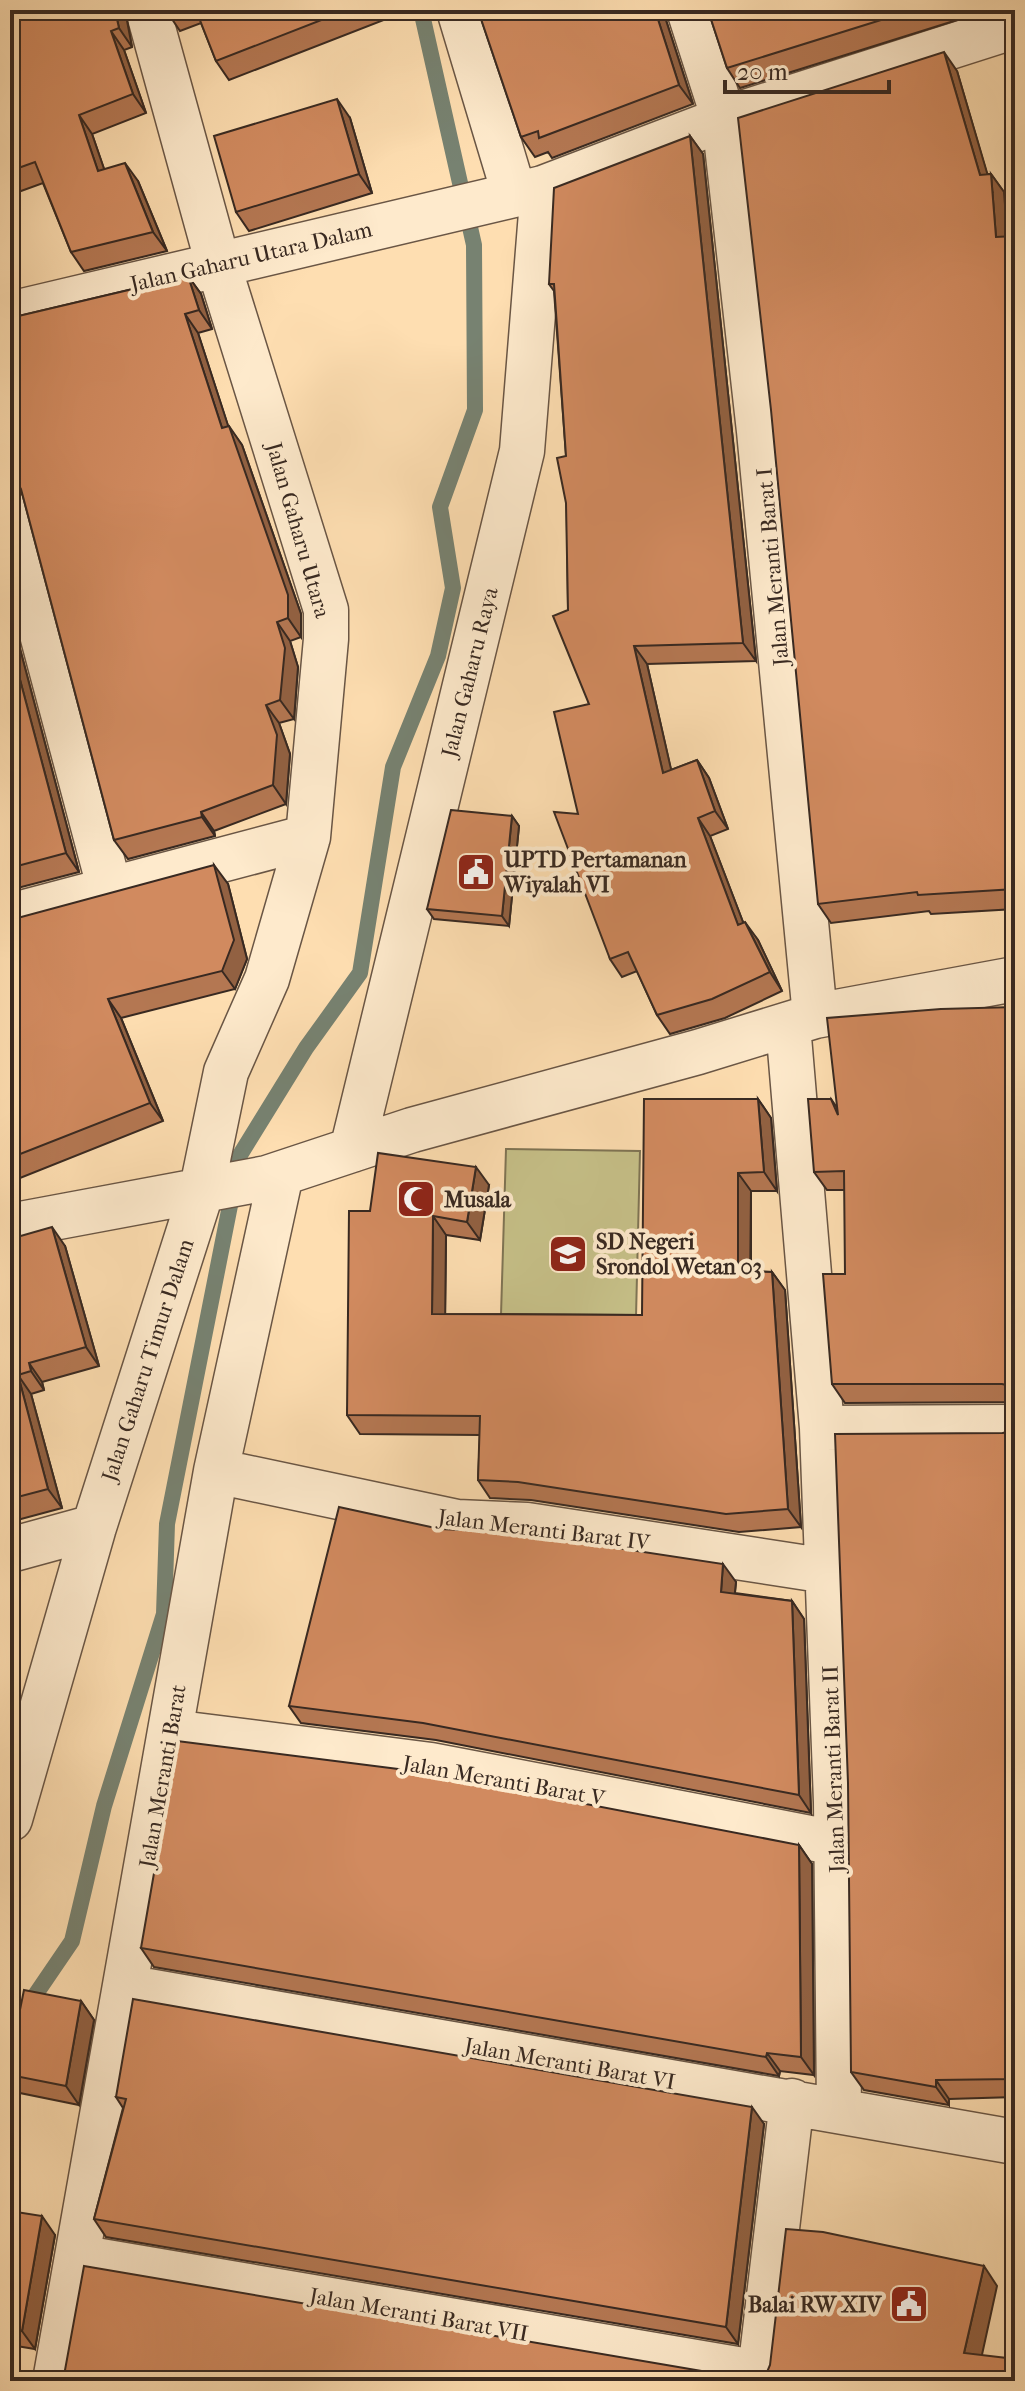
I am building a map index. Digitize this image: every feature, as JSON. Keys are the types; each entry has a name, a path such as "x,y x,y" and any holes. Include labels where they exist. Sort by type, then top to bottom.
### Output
{"street":[{"name":"Jalan Gaharu Utara","path":"148,10 218,264 326,610 308,837 267,979 226,1072 205,1193"},
{"path":"459,10 517,193 724,119 1015,26"},
{"name":"Jalan Meranti Barat I","path":"689,10 724,119 759,431 801,1020"},
{"name":"Jalan Gaharu Utara Dalam","path":"10,314 517,193"},
{"name":"Jalan Gaharu Raya","path":"352,1150 522,451 517,193"},
{"path":"10,514 110,890"},
{"path":"10,916 308,837"},
{"path":"10,1226 205,1193 274,1176 352,1150 801,1020 1015,979"},
{"name":"Jalan Meranti Barat II","path":"801,1020 827,1571 836,1843 839,2111"},
{"name":"Jalan Meranti Barat","path":"55,2381 216,1471 274,1176"},
{"name":"Jalan Gaharu Timur Dalam","path":"10,1819 94,1527 205,1193"},
{"path":"822,1428 1015,1427"},
{"name":"Jalan Meranti Barat IV","path":"216,1471 457,1522 527,1525 827,1571"},
{"path":"10,1550 94,1527"},
{"name":"Jalan Meranti Barat V","path":"171,1732 431,1765 836,1843"},
{"name":"Jalan Meranti Barat VI","path":"125,1987 1015,2142"},
{"path":"760,2377 792,2101"},
{"name":"Jalan Meranti Barat VII","path":"77,2257 760,2377"}],"shaded area":[{"path":"506,1149 640,1151 636,1317 501,1315"}],"building":[{"path":"10,10 115,10 119,28 111,31 133,94 79,115 98,171 125,163 153,232 71,252 35,162 10,171"},
{"path":"196,10 347,10 216,61"},
{"path":"478,10 655,10 679,85 539,138 538,131 521,137"},
{"path":"708,10 913,10 727,68"},
{"path":"944,52 980,175 991,174 996,237 1015,236 1015,889 918,895 917,892 818,904 771,410 738,118"},
{"path":"337,99 359,174 236,212 214,136"},
{"path":"690,136 743,643 634,646 663,773 697,760 715,811 698,818 738,925 745,922 770,972 712,999 657,1015 628,952 610,959 554,812 578,814 554,712 589,704 553,616 568,610 566,503 557,458 566,456 554,284 549,284 554,188"},
{"path":"188,276 199,310 185,314 222,428 229,426 288,595 288,618 277,622 285,648 280,700 266,705 277,735 273,785 201,812 202,817 114,840 21,489 10,475 10,318"},
{"path":"10,642 66,853 10,868"},
{"name":"UPTD Pertamanan Wiyalah VI","path":"451,810 512,816 502,916 427,909"},
{"path":"214,865 234,940 222,971 108,999 150,1103 10,1158 10,920"},
{"path":"1015,1007 1015,1387 1002,1384 832,1384 823,1274 845,1274 844,1171 814,1172 808,1099 831,1099 838,1115 827,1018"},
{"path":"644,1099 758,1099 764,1172 738,1173 738,1271 772,1272 788,1509 726,1514 518,1482 478,1480 480,1416 347,1415 349,1211 370,1211 378,1153 476,1167 467,1222 433,1216 432,1314 642,1315"},
{"path":"52,1227 86,1347 29,1363 31,1371 18,1375 48,1489 10,1499 10,1239"},
{"path":"1015,1430 1015,2079 936,2080 936,2087 851,2072 848,1783 835,1434 1003,1433"},
{"path":"339,1507 440,1529 512,1532 723,1564 721,1592 792,1601 799,1795 423,1723 289,1706"},
{"path":"177,1741 414,1771 799,1845 801,2057 767,2053 766,2057 141,1948"},
{"path":"24,1990 81,2001 66,2086 10,2075 10,2059"},
{"path":"133,1999 752,2107 726,2327 94,2219 126,2099 116,2097"},
{"path":"10,2211 42,2216 22,2331 10,2329"},
{"path":"786,2229 823,2232 984,2266 964,2353 1015,2359 1015,2381 760,2381 770,2365"},
{"path":"84,2266 725,2375 734,2381 63,2381"}],"waterway":[{"path":"10,2032 72,1941 104,1806 164,1614 167,1524 240,1155 306,1048 360,973 393,767 438,656 453,588 440,507 475,410 474,245 421,10"}],"place":[{"name":"UPTD Pertamanan Wiyalah VI","path":"476,872"},
{"name":"Musala","path":"416,1199"},
{"name":"SD Negeri Srondol Wetan 03","path":"568,1254"},
{"name":"Balai RW XIV","path":"909,2304"}]}
